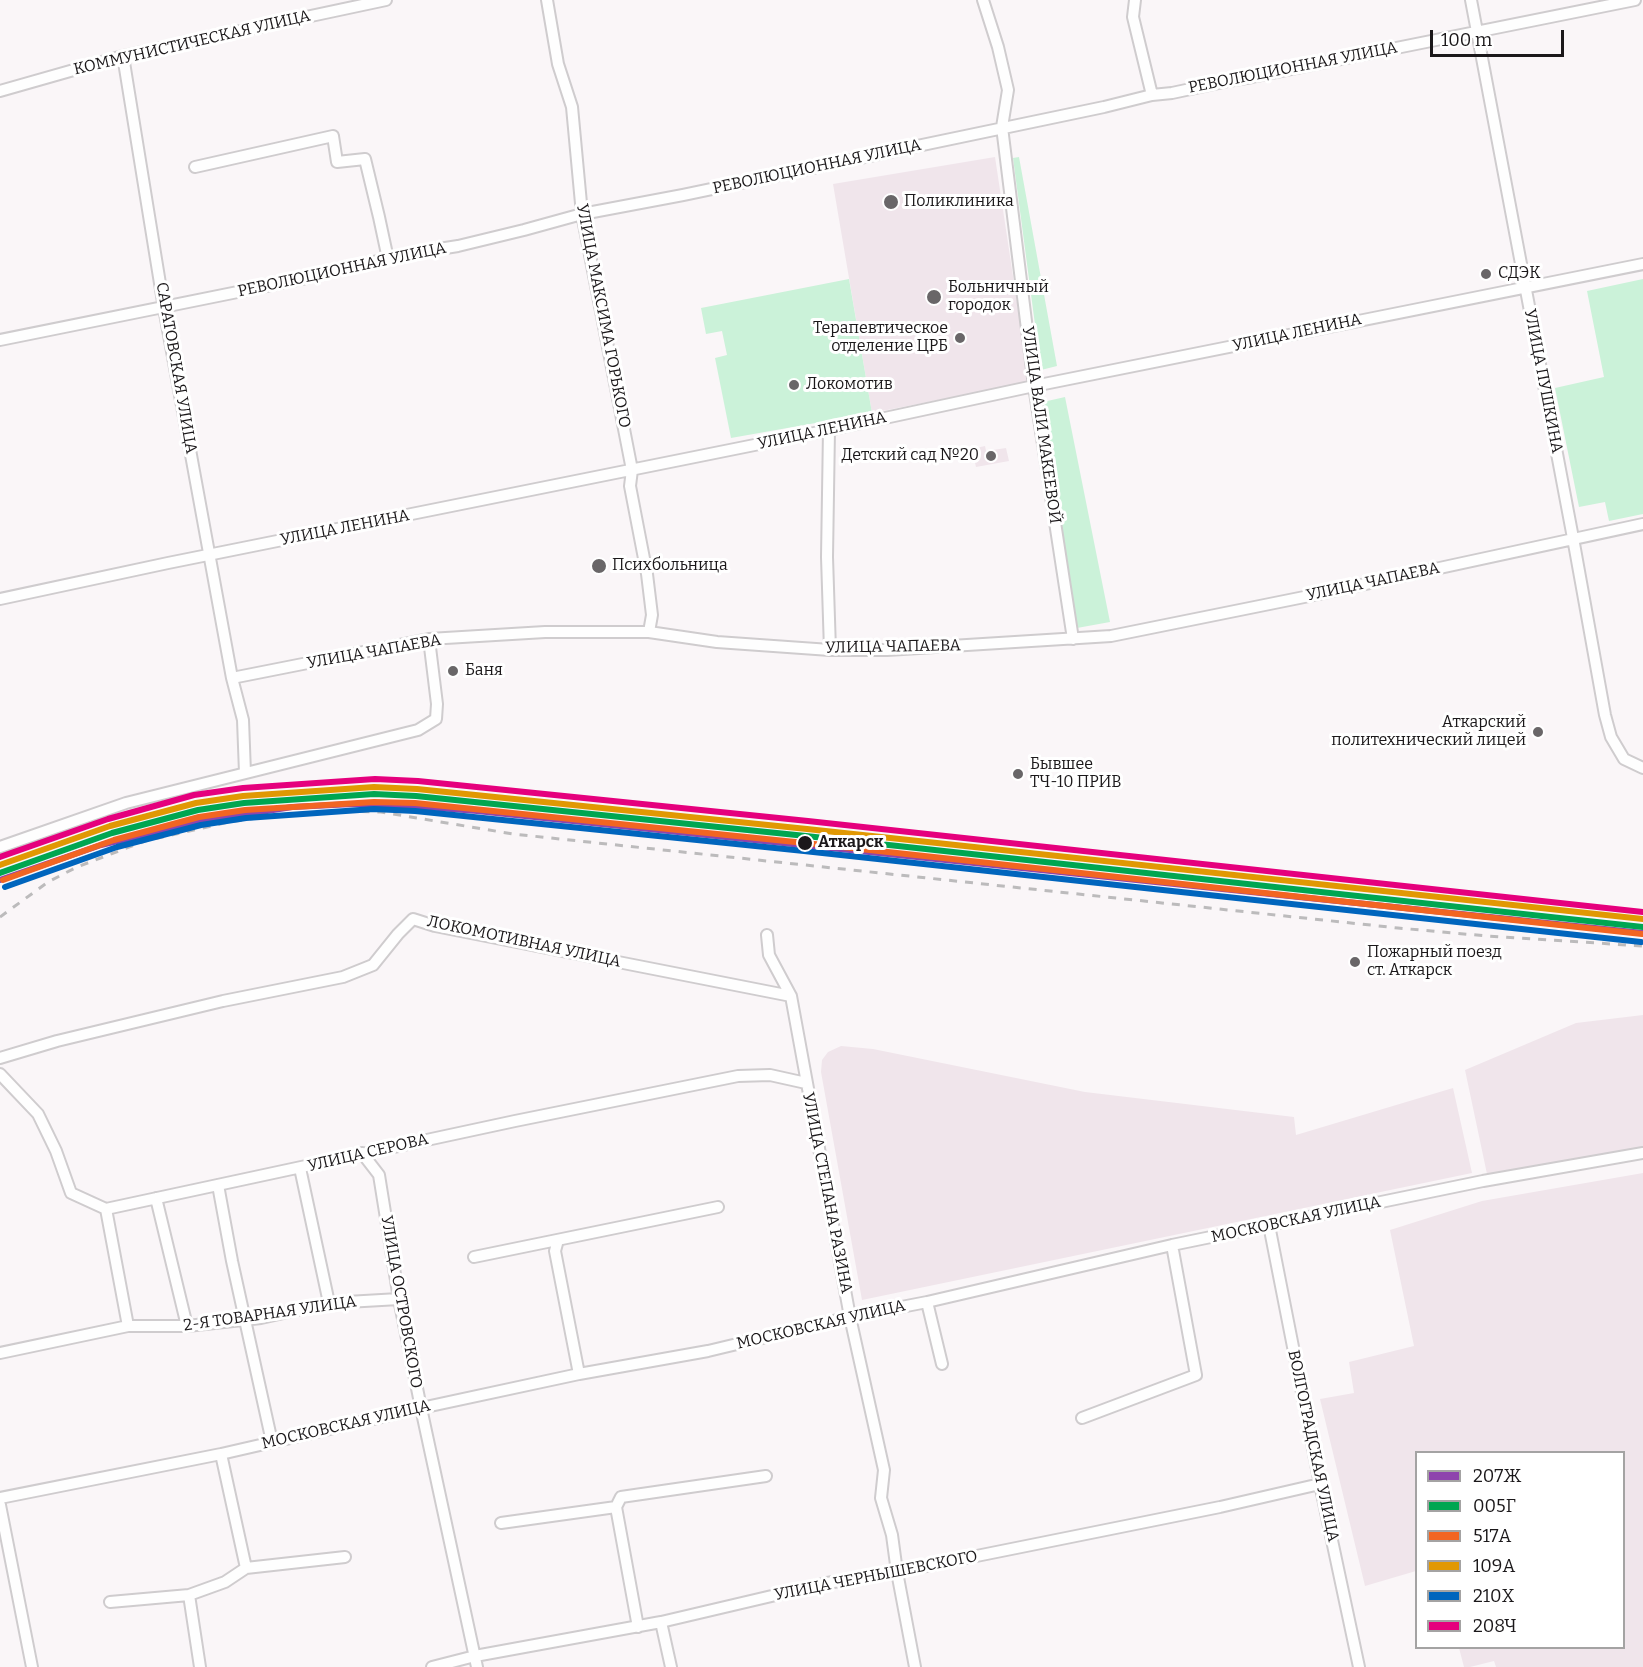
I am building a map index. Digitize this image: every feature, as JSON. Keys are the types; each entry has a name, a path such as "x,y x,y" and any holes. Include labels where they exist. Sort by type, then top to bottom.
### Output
{"street":[{"name":"КОММУНИСТИЧЕСКАЯ УЛИЦА","path":"0,91 123,56 386,0"},
{"name":"УЛИЦА МАКСИМА ГОРЬКОГО","path":"547,0 558,64 572,106 582,214 632,470 630,486 647,574 652,615 649,632"},
{"name":"УЛИЦА ВАЛИ МАКЕЕВОЙ","path":"982,0 998,48 1008,90 1002,127 1034,386 1073,639"},
{"path":"1136,0 1133,17 1152,95"},
{"name":"УЛИЦА ПУШКИНА","path":"1471,0 1605,715 1611,737 1624,759 1643,768"},
{"name":"РЕВОЛЮЦИОННАЯ УЛИЦА","path":"0,340 164,308 407,254 469,244 582,214 683,195 1152,95 1172,93 1635,0"},
{"name":"САРАТОВСКАЯ УЛИЦА","path":"123,56 164,308 232,678"},
{"path":"195,167 333,136 337,162 364,159 387,259"},
{"name":"УЛИЦА ЛЕНИНА","path":"0,599 830,430 1034,386 1643,264"},
{"path":"830,430 827,557 830,650"},
{"name":"УЛИЦА ЧАПАЕВА","path":"232,678 429,639 545,632 649,632 717,642 830,650 887,650 1111,636 1324,593 1643,524"},
{"path":"0,847 126,803 418,730 436,719 437,704 429,639"},
{"path":"232,678 243,720 245,773"},
{"name":"ЛОКОМОТИВНАЯ УЛИЦА","path":"0,1058 57,1041 212,1004 343,977 373,965 413,919 435,926 791,996"},
{"name":"УЛИЦА СТЕПАНА РАЗИНА","path":"767,935 769,956 791,996 850,1317 884,1470 881,1498 892,1535 915,1667"},
{"path":"0,1074 38,1114 56,1151 71,1192 106,1209 128,1326"},
{"name":"УЛИЦА СЕРОВА","path":"106,1209 738,1076 770,1074 806,1083"},
{"name":"МОСКОВСКАЯ УЛИЦА","path":"0,1498 221,1454 579,1374 708,1351 1172,1245 1483,1181 1643,1153"},
{"name":"УЛИЦА ОСТРОВСКОГО","path":"362,1154 379,1175 399,1299 476,1662"},
{"path":"300,1168 329,1303"},
{"path":"218,1185 232,1262 272,1442"},
{"path":"156,1198 187,1326"},
{"path":"474,1257 718,1208"},
{"name":"ВОЛГОГРАДСКАЯ УЛИЦА","path":"1269,1225 1359,1667"},
{"path":"558,1240 555,1251 579,1374"},
{"path":"1082,1418 1196,1375 1172,1245"},
{"name":"2-Я ТОВАРНАЯ УЛИЦА","path":"0,1353 128,1326 187,1326 261,1318 329,1303 399,1299"},
{"path":"927,1302 942,1364"},
{"path":"221,1454 246,1568"},
{"path":"638,1627 616,1507 621,1497 766,1476"},
{"name":"УЛИЦА ЧЕРНЫШЕВСКОГО","path":"432,1667 476,1662 827,1583 897,1572 1220,1507 1320,1484"},
{"path":"0,1505 32,1667"},
{"path":"501,1523 616,1507"},
{"path":"110,1602 189,1595 225,1582 246,1568 345,1557"},
{"path":"189,1595 200,1667"},
{"path":"661,1622 671,1667"}],"shaded area":[{"name":"Больничный городок","path":"995,157 1029,382 872,413 833,184"},
{"name":"Детский сад №20","path":"985,446 986,451 1006,448 1009,461 976,467 972,449"},
{"path":"1643,1015 1643,1147 1487,1174 1465,1070 1576,1023"},
{"path":"841,1046 873,1049 1085,1092 1294,1117 1296,1135 1453,1088 1472,1173 862,1300 821,1072 822,1060 828,1052"},
{"path":"1643,1173 1643,1667 1496,1667 1494,1661 1464,1667 1459,1649 1625,1649 1625,1451 1415,1451 1415,1571 1365,1586 1320,1399 1354,1393 1349,1362 1414,1346 1390,1230 1482,1201"}],"green space":[{"path":"1019,157 1057,366 1041,370 1013,158"},
{"name":"Локомотив","path":"849,279 872,413 731,438 715,358 727,355 722,331 706,334 701,308"},
{"path":"1643,279 1643,514 1609,521 1605,502 1579,507 1555,388 1604,377 1587,291"},
{"path":"1065,397 1110,622 1077,628 1043,402"}],"railway":[{"path":"0,917 48,882 77,867 145,841 229,822 287,814 348,811 381,812 513,834 1398,928 1643,946"}],"transit line":[{"name":"208Ч","path":"0,857 108,819 194,795 243,788 375,779 418,781 808,821 1643,912"},
{"name":"109А","path":"0,865 110,826 196,803 243,796 374,787 417,789 807,829 1643,919"},
{"name":"005Г","path":"0,873 112,833 198,810 244,803 374,794 416,796 806,836 1643,927"},
{"name":"517А","path":"3,880 114,840 199,817 245,810 374,802 415,803 1642,934"},
{"name":"207Ж","path":"0,880 101,845 192,823 292,807 353,804 400,805 477,811 1643,933"},
{"name":"210Х","path":"5,887 117,847 201,825 246,818 374,809 415,811 804,851 1641,942"}],"place":[{"name":"Поликлиника","path":"891,202"},
{"name":"СДЭК","path":"1486,274"},
{"name":"Больничный городок","path":"934,297"},
{"name":"Терапевтическое отделение ЦРБ","path":"960,338"},
{"name":"Локомотив","path":"794,385"},
{"name":"Детский сад №20","path":"991,456"},
{"name":"Психбольница","path":"599,566"},
{"name":"Баня","path":"453,671"},
{"name":"Аткарский политехнический лицей","path":"1538,732"},
{"name":"Бывшее ТЧ-10 ПРИВ","path":"1018,774"},
{"name":"Аткарск","path":"805,843"},
{"name":"Пожарный поезд ст. Аткарск","path":"1355,962"}]}
